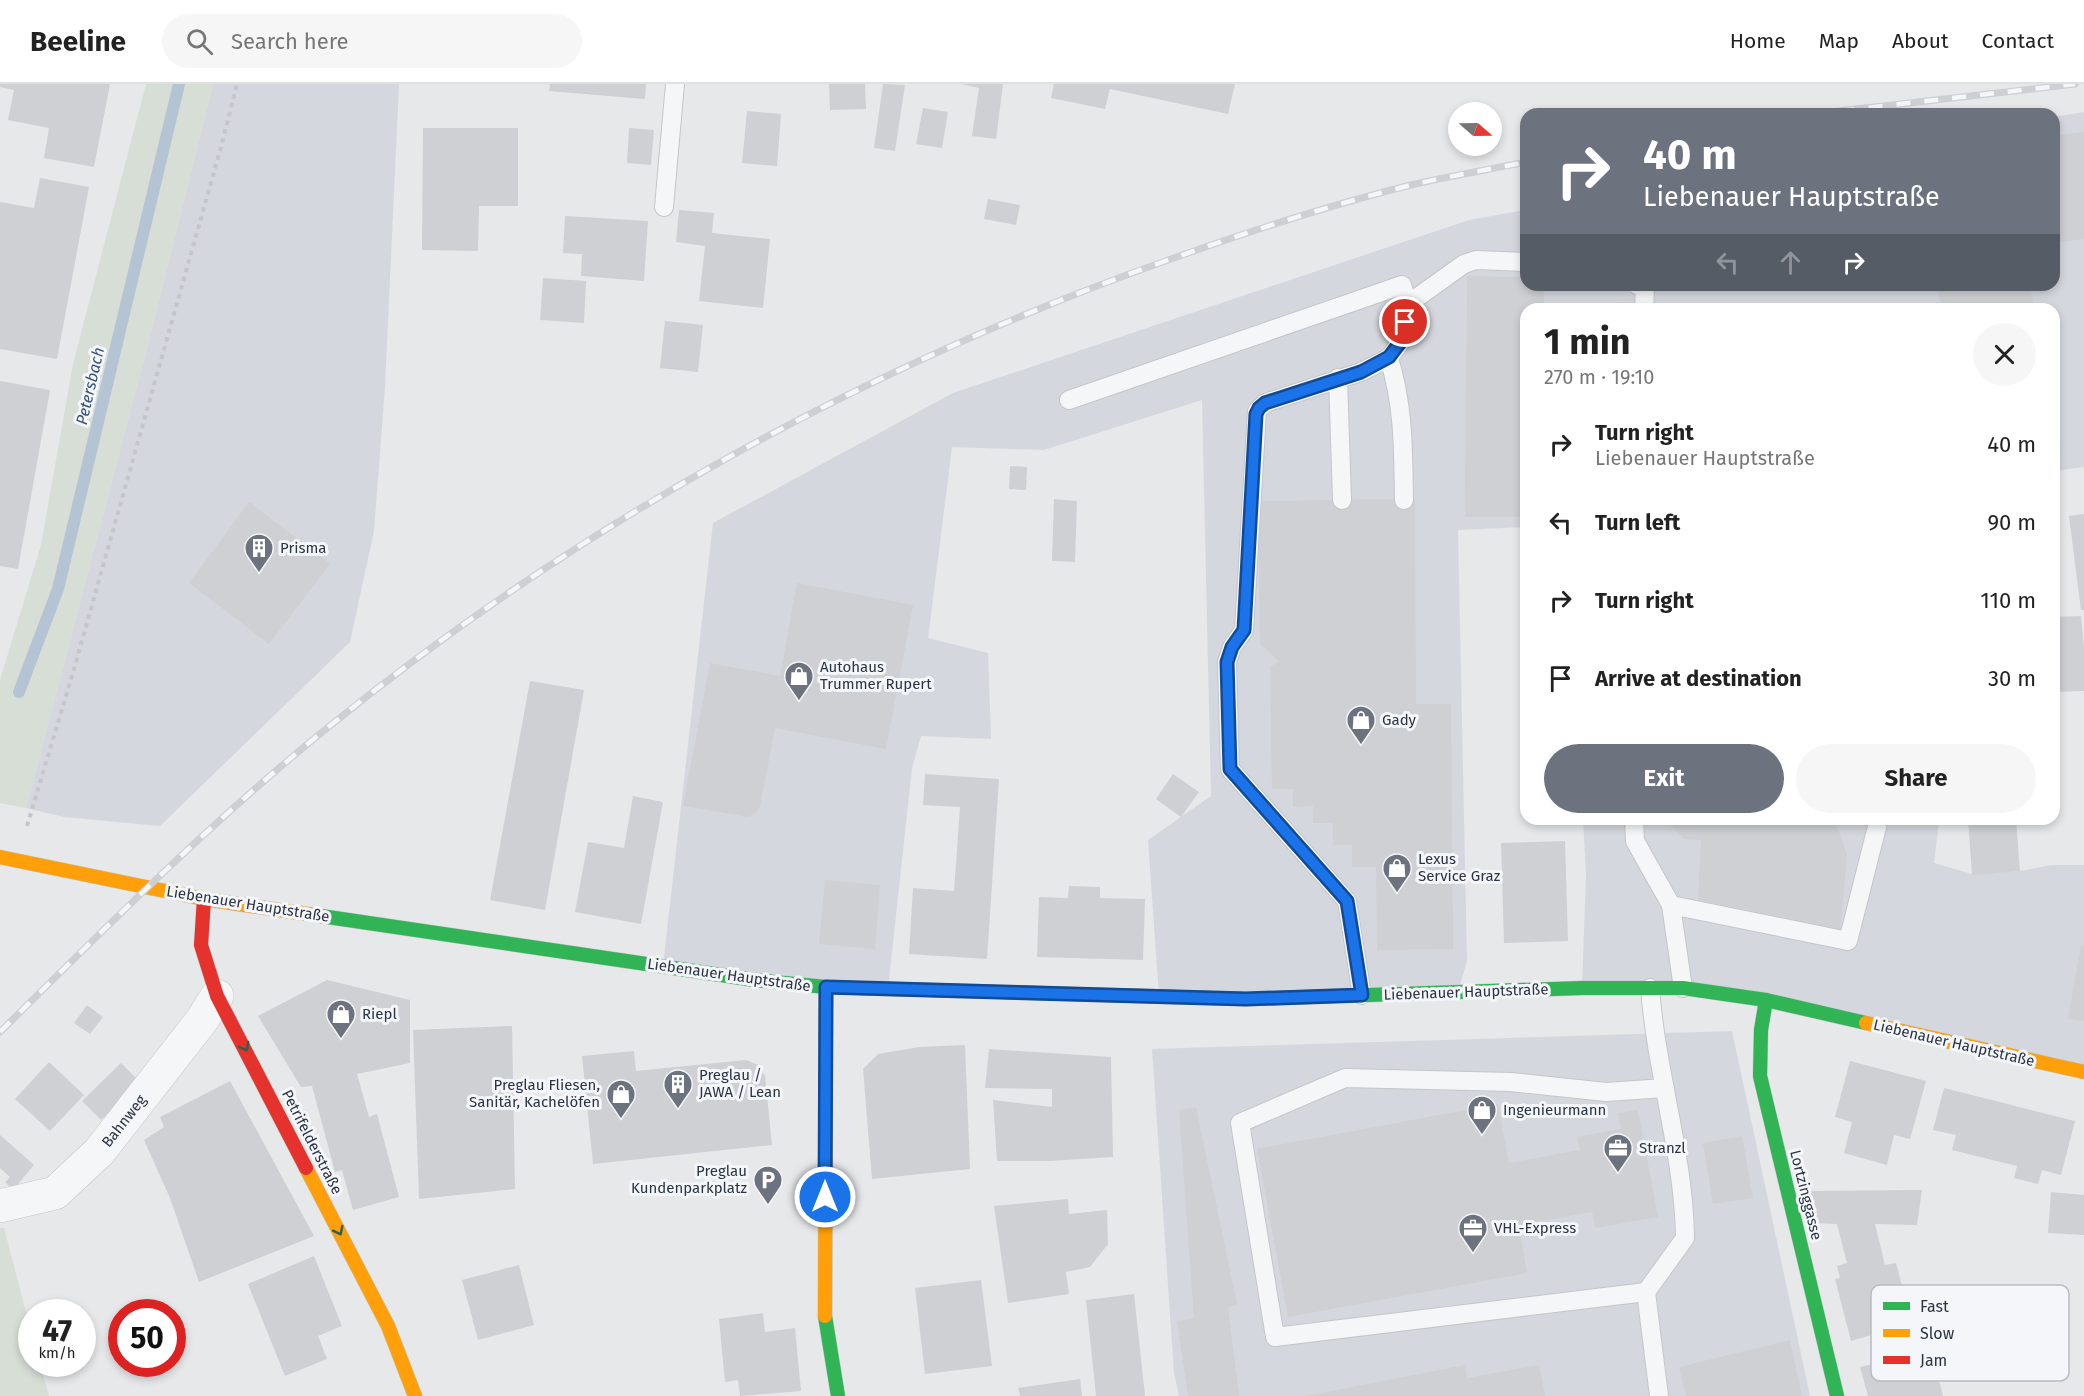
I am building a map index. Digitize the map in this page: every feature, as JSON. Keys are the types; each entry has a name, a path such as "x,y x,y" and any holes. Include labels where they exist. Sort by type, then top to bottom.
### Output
{"main road":[{"name":"Liebenauer Hauptstraße","path":"0,857 204,899 755,980 826,987 1246,999 1582,987 1683,988 1766,1000 2084,1072"},
{"name":"Petrifelderstraße","path":"204,899 201,945 217,996 388,1326 415,1396"},
{"path":"826,987 825,1314 838,1396"},
{"name":"Lortzinggasse","path":"1766,1000 1761,1030 1760,1076 1837,1396"}],"street":[{"name":"Bahnweg","path":"0,1206 55,1193 99,1152 202,1020 217,996"}],"lane":[{"path":"663,207 675,84"},
{"path":"1408,304 1464,264 1476,260 1520,262"},
{"path":"1069,400 1402,285 1408,304 1402,340 1389,357 1361,372 1265,403 1257,411 1244,630 1232,647 1227,662 1230,769 1347,901 1362,995"},
{"path":"1389,357 1396,381 1403,425 1404,500"},
{"path":"1338,378 1342,500"},
{"path":"1634,825 1635,841 1671,904 1683,988"},
{"path":"1671,904 1848,941 1877,825"},
{"path":"1650,988 1654,1034 1665,1088 1685,1238 1646,1292 1659,1396"},
{"path":"1646,1292 1275,1337 1240,1123 1345,1078 1511,1082 1606,1092 1665,1088"}],"path":[{"path":"15,861 74,669 237,84"}],"shaded area":[{"path":"146,84 213,84 148,344 26,808 0,803 0,680 41,545 73,364"},
{"path":"213,84 399,84 385,387 374,531 350,642 160,826 64,817 26,808 148,344"},
{"path":"2084,112 2084,467 2060,470 2060,303 1520,303 1520,527 1458,530 1467,961 1458,992 1159,996 1148,840 1211,796 1202,400 1044,450 952,447 928,638 988,653 991,739 921,736 912,768 888,989 663,966 713,523 953,393 1469,220 1520,211 1520,291 2060,291 2060,116"},
{"path":"1583,825 1939,825 1934,863 1972,874 2020,871 2052,865 2084,865 2084,1072 1766,1000 1582,988 1586,874"},
{"path":"1732,1031 1810,1396 1179,1396 1174,1373 1152,1049"},
{"path":"0,1228 4,1228 23,1299 18,1299 18,1377 44,1377 49,1396 0,1396"}],"building":[{"path":"0,84 110,84 94,167 44,158 49,128 8,120 14,90 0,87"},
{"path":"550,84 646,84 645,99 549,91"},
{"path":"829,84 865,84 866,109 830,110"},
{"path":"883,84 905,85 895,151 874,148"},
{"path":"961,84 1003,84 996,139 972,136 979,88"},
{"path":"1054,84 1235,84 1228,114 1110,89 1105,109 1051,98"},
{"path":"923,108 948,112 942,148 916,144"},
{"path":"747,111 781,114 777,166 742,163"},
{"path":"423,128 518,128 518,206 479,206 478,251 422,250"},
{"path":"629,128 654,130 651,165 627,163"},
{"path":"2084,132 2084,239 2060,242 2060,135"},
{"path":"40,178 89,187 57,359 0,349 0,202 34,208"},
{"path":"988,199 1020,205 1016,225 984,219"},
{"path":"679,210 714,213 712,233 770,239 763,308 699,301 705,246 676,242"},
{"path":"565,216 648,221 644,281 581,276 582,254 563,253"},
{"path":"1467,276 1520,277 1520,291 1544,291 1544,303 1520,303 1520,517 1465,517"},
{"path":"543,278 586,281 584,323 540,320"},
{"path":"1938,291 2031,291 2033,303 1941,303"},
{"path":"665,321 703,325 698,372 660,368"},
{"path":"0,381 50,390 18,569 0,566"},
{"path":"1010,466 1027,467 1026,490 1009,489"},
{"path":"1054,499 1077,501 1075,562 1052,561"},
{"name":"Gady","path":"1415,499 1416,704 1451,704 1453,949 1377,950 1376,867 1352,867 1352,845 1333,845 1333,823 1313,823 1313,806 1293,807 1293,789 1272,789 1270,667 1279,661 1260,644 1258,501"},
{"name":"Prisma","path":"249,502 330,564 269,644 189,583"},
{"path":"2084,514 2084,610 2081,610 2069,516"},
{"name":"Autohaus Trummer Rupert","path":"797,583 913,605 886,749 775,728 760,806 756,812 748,817 683,806 710,663 780,676"},
{"path":"2081,616 2084,691 2060,692 2060,617"},
{"path":"530,681 584,690 545,910 490,900"},
{"path":"925,774 999,779 987,959 909,954 913,888 954,891 960,807 923,805"},
{"path":"1173,774 1199,792 1181,817 1156,799"},
{"path":"633,796 663,802 641,924 575,912 588,842 624,848"},
{"path":"1670,825 1836,825 1847,854 1840,929 1698,900 1701,840 1684,839"},
{"path":"1968,825 2016,825 2020,871 1972,875"},
{"path":"1565,841 1568,941 1504,943 1501,843"},
{"path":"825,880 880,885 875,949 819,944"},
{"path":"1069,886 1100,887 1100,898 1145,899 1143,960 1037,957 1039,897 1068,898"},
{"path":"2081,945 2084,946 2084,1021 2068,1019"},
{"name":"Riepl","path":"327,980 410,1000 410,1063 357,1074 369,1117 377,1114 399,1197 353,1210 342,1170 335,1172 312,1086 301,1087 258,1016"},
{"path":"87,1005 103,1017 90,1034 74,1023"},
{"path":"512,1026 515,1189 419,1199 413,1030"},
{"path":"965,1045 970,1169 872,1179 863,1069 878,1054 919,1047"},
{"path":"989,1049 1111,1057 1113,1157 997,1161 993,1100 1052,1107 1052,1089 985,1088"},
{"name":"Preglau / JAWA / Lean","path":"634,1051 636,1071 746,1060 758,1065 765,1076 772,1145 593,1164 582,1056"},
{"path":"1850,1061 1926,1081 1910,1139 1894,1135 1887,1165 1844,1153 1852,1122 1835,1117"},
{"path":"49,1062 84,1095 50,1131 15,1099"},
{"path":"121,1063 140,1082 101,1120 82,1101"},
{"path":"230,1081 314,1236 199,1282 170,1198 144,1140 164,1127 160,1117"},
{"path":"1944,1088 2075,1121 2061,1175 2042,1170 2038,1184 2014,1178 2017,1166 1952,1150 1956,1135 1933,1130"},
{"path":"1498,1104 1509,1163 1580,1150 1577,1137 1621,1129 1618,1113 1638,1110 1658,1217 1596,1228 1592,1212 1519,1225 1527,1273 1288,1317 1257,1149"},
{"path":"1196,1107 1237,1304 1228,1308 1239,1396 1188,1396 1177,1321 1194,1318 1179,1110"},
{"path":"0,1135 34,1165 13,1190 5,1182 10,1177 0,1168"},
{"path":"1742,1136 1753,1198 1713,1204 1703,1143"},
{"path":"1922,1190 1917,1225 1875,1224 1885,1265 1896,1263 1902,1285 1871,1285 1871,1335 1851,1341 1835,1279 1840,1278 1837,1266 1847,1263 1837,1224 1814,1223 1807,1191"},
{"path":"2051,1192 2084,1195 2084,1235 2048,1233"},
{"path":"1068,1199 1069,1214 1107,1210 1108,1244 1090,1267 1066,1272 1069,1294 1008,1303 994,1206"},
{"path":"314,1256 342,1326 318,1336 327,1359 285,1376 248,1284"},
{"path":"519,1265 534,1325 478,1340 462,1280"},
{"path":"981,1280 992,1366 925,1374 915,1288"},
{"path":"1134,1294 1145,1396 1096,1396 1086,1300"},
{"path":"763,1313 765,1332 795,1328 801,1391 740,1396 738,1380 725,1382 719,1319"},
{"path":"1790,1340 1802,1396 1686,1396 1679,1367"},
{"path":"1871,1364 1871,1381 1939,1381 1943,1396 1868,1396 1860,1367"},
{"path":"1465,1365 1467,1378 1539,1365 1545,1396 1306,1396"},
{"path":"1080,1379 1082,1396 1020,1396 1018,1388"}],"waterway":[{"name":"Petersbach","path":"19,692 58,589 179,84"}],"railway":[{"path":"1865,108 2075,84"},
{"path":"0,1032 117,916 197,841 321,733 418,658 518,587 620,521 726,459 834,402 944,350 1056,302 1171,259 1350,201 1411,185 1520,163"}],"traffic: fast":[{"path":"321,916 755,980 826,987 892,989"},
{"path":"1041,993 1246,999 1582,988 1683,988 1766,1000 1866,1023"},
{"path":"1766,1000 1761,1030 1760,1076 1837,1396"},
{"path":"825,1316 838,1396"}],"traffic: slow":[{"path":"0,857 204,899 321,916"},
{"path":"825,1316 826,987"},
{"path":"1866,1023 2084,1072"},
{"path":"306,1168 388,1326 415,1396"}],"traffic: jam":[{"path":"204,899 201,945 217,996 306,1168"},
{"path":"892,989 1041,993"}],"place":[{"name":"Prisma","path":"259,574"},
{"name":"Autohaus Trummer Rupert","path":"799,702"},
{"name":"Gady","path":"1361,746"},
{"name":"Lexus Service Graz","path":"1397,894"},
{"name":"Riepl","path":"341,1040"},
{"name":"Preglau / JAWA / Lean","path":"678,1110"},
{"name":"Preglau Fliesen, Sanitär, Kachelöfen","path":"621,1120"},
{"name":"Ingenieurmann","path":"1482,1136"},
{"name":"Stranzl","path":"1618,1174"},
{"name":"Preglau Kundenparkplatz","path":"768,1206"},
{"name":"VHL-Express","path":"1473,1254"}],"route":[{"path":"825,1197 826,987 1246,999 1362,995 1347,901 1230,769 1227,662 1232,647 1244,630 1257,411 1265,403 1361,372 1389,357 1402,340 1405,322"}]}
